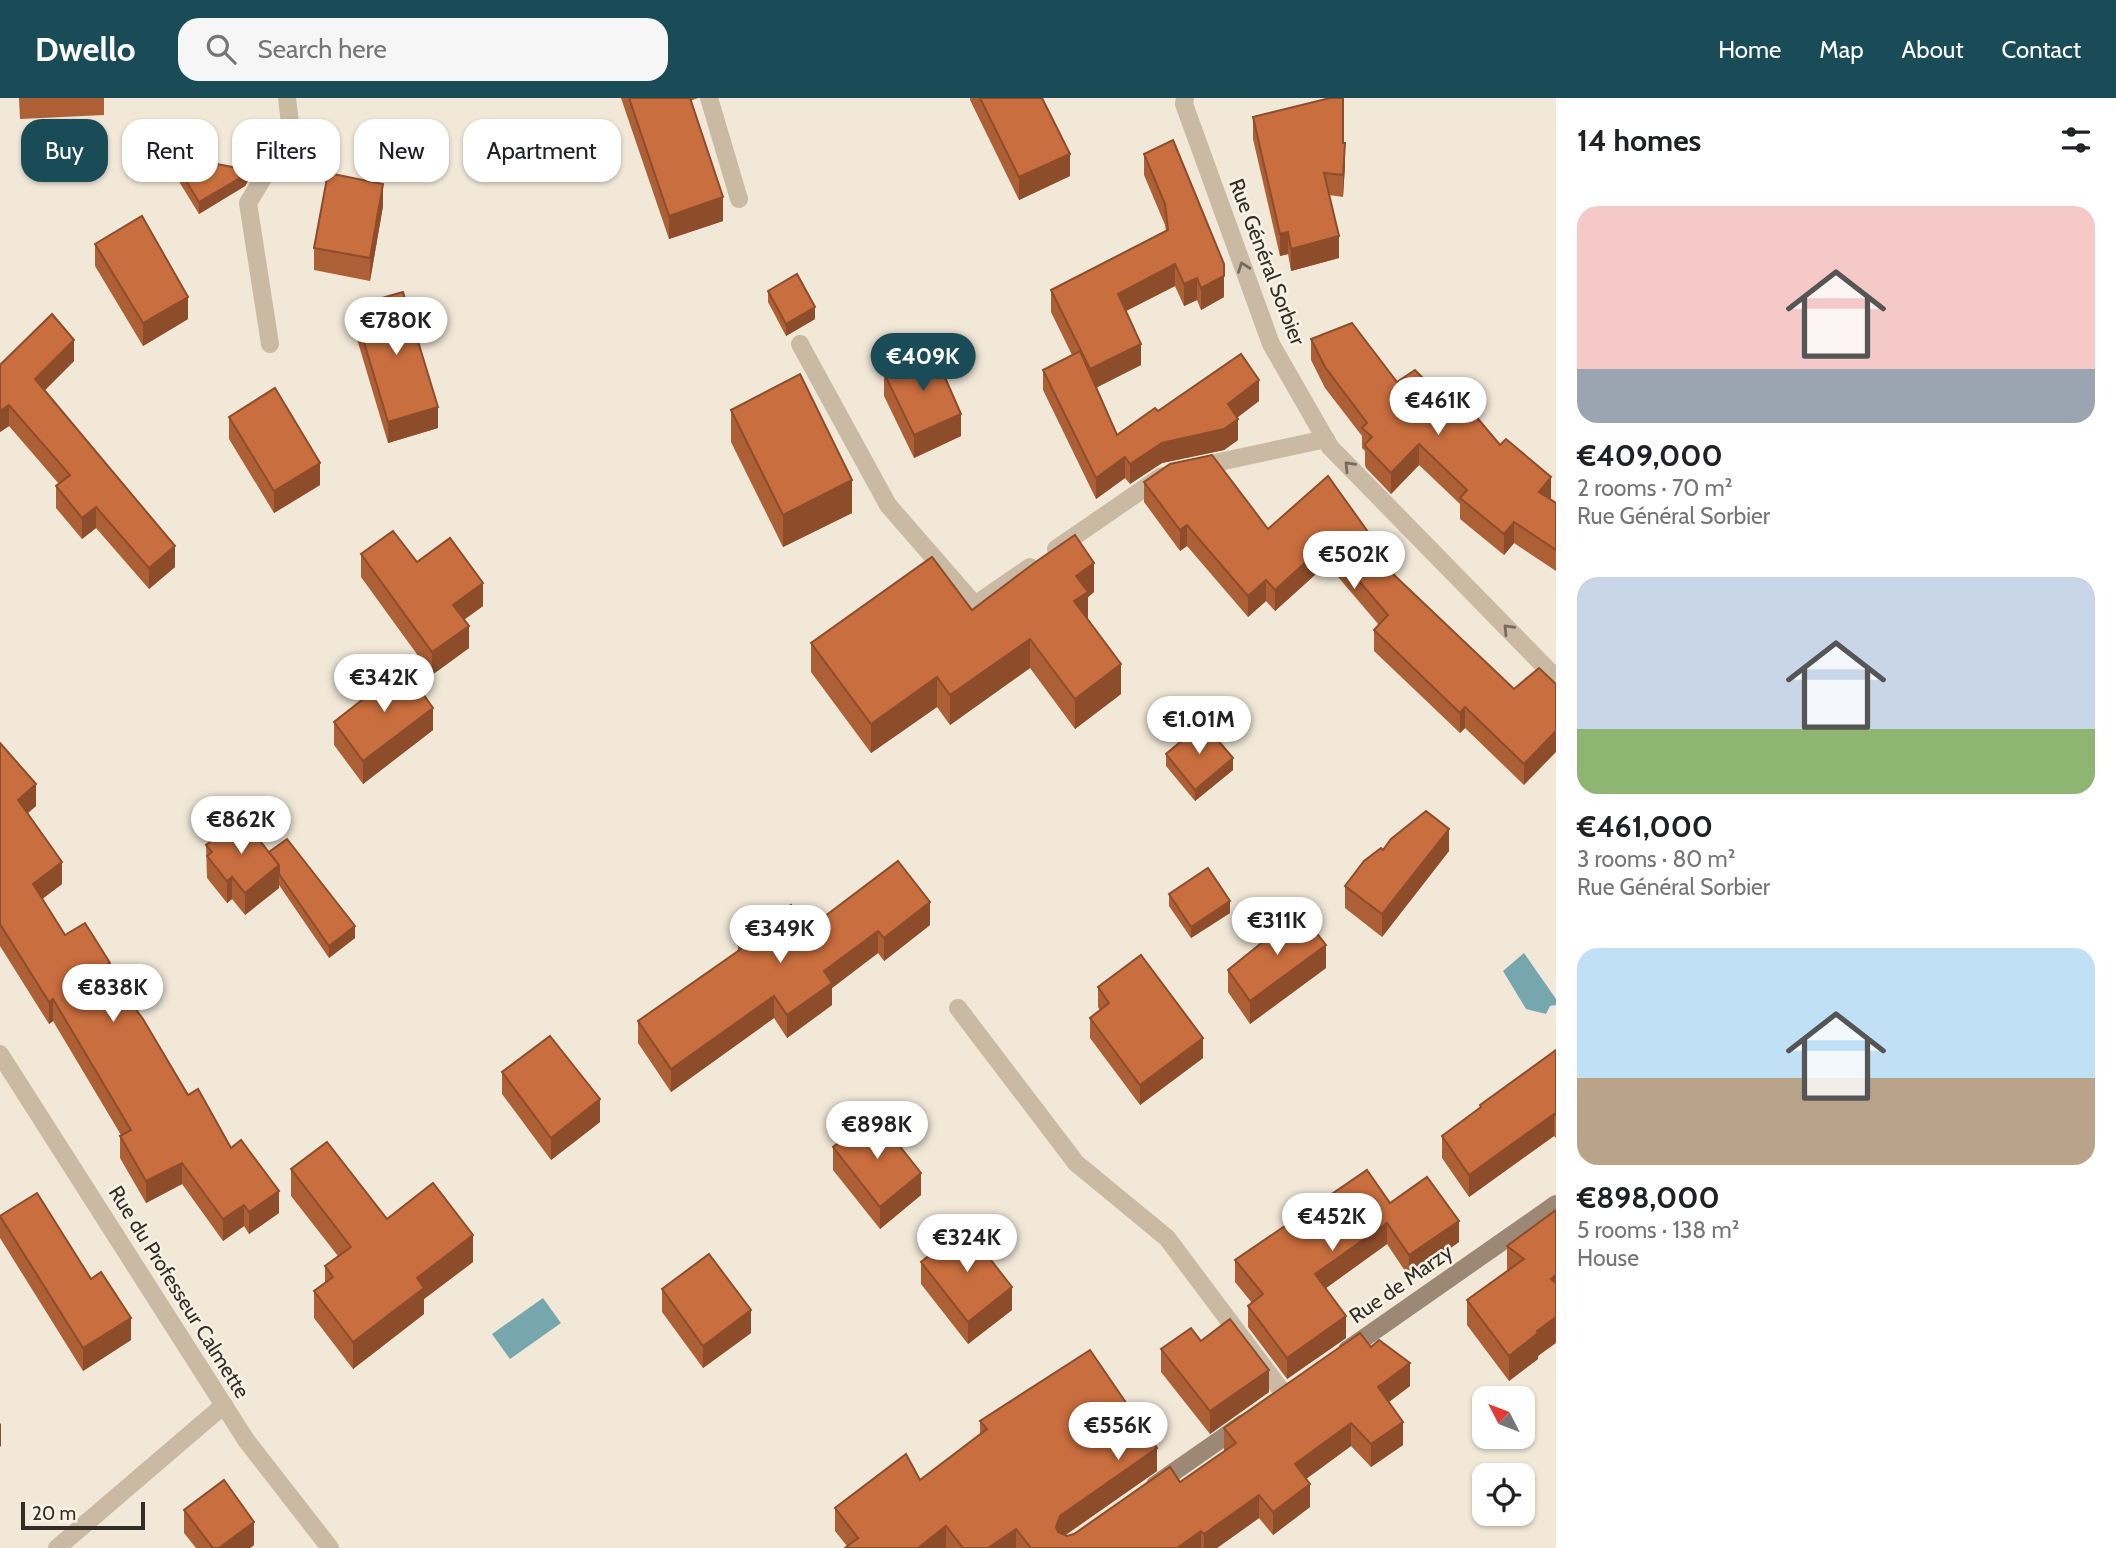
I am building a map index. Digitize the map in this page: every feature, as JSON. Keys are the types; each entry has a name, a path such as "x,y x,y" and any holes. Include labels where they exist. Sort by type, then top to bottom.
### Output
{"main road":[{"name":"Rue de Marzy","path":"1336,1358 1556,1204"},
{"path":"1140,1496 1278,1399"}],"street":[{"path":"270,344 248,202 291,132 287,98"},
{"path":"709,98 739,199"},
{"name":"Rue Général Sorbier","path":"1185,98 1184,104 1271,344 1330,447 1556,678"},
{"path":"800,344 888,505 975,605 1165,474 1326,439"},
{"path":"958,1008 1076,1163 1167,1238 1278,1399"},
{"name":"Rue du Professeur Calmette","path":"0,1054 246,1440 330,1548"},
{"path":"57,1548 224,1405"}],"water":[{"path":"1524,953 1556,999 1556,1005 1550,1006 1546,1014 1526,1009 1503,971"},
{"path":"543,1298 561,1323 510,1359 492,1334"}],"building":[{"path":"629,98 690,98 723,197 669,216"},
{"path":"980,98 1042,98 1070,154 1019,177"},
{"path":"1330,98 1343,98 1343,175 1324,173 1339,236 1291,249 1288,232 1280,234 1253,117"},
{"path":"1173,140 1224,264 1224,276 1201,288 1197,278 1184,284 1175,264 1118,294 1141,344 1090,369 1051,290 1168,230 1165,204 1144,154"},
{"path":"218,164 232,167 233,182 199,202 187,182 218,182"},
{"path":"340,175 354,178 354,182 383,184 370,258 314,248 326,182 340,182"},
{"path":"142,216 188,297 143,323 95,244"},
{"path":"797,274 815,307 786,324 768,291"},
{"path":"403,292 438,407 388,422 357,319 357,305"},
{"path":"52,314 74,340 35,379 175,546 149,568 96,507 82,518 56,486 70,475 9,405 0,411 0,365"},
{"path":"1352,323 1397,382 1415,370 1466,422 1474,414 1500,445 1506,439 1551,477 1539,492 1556,503 1556,550 1514,522 1504,534 1460,498 1467,490 1419,444 1391,473 1366,447 1365,444 1372,437 1362,428 1367,423 1325,367 1311,339"},
{"path":"933,350 961,414 914,435 884,373"},
{"path":"1080,351 1117,435 1155,408 1158,411 1241,354 1259,380 1228,404 1238,419 1224,429 1162,443 1130,464 1125,457 1096,478 1043,370"},
{"path":"800,374 852,480 783,515 731,410"},
{"path":"275,388 320,463 274,491 229,417"},
{"path":"1212,455 1268,529 1328,476 1396,571 1393,574 1514,689 1539,668 1556,684 1556,731 1524,764 1465,707 1460,713 1374,630 1388,615 1327,543 1275,590 1266,580 1248,596 1187,525 1180,530 1144,482 1170,464"},
{"path":"393,531 417,562 450,538 483,583 453,605 469,626 432,652 361,554"},
{"path":"1075,535 1094,563 1076,576 1088,592 1074,601 1121,664 1075,699 1030,639 950,695 937,677 871,724 811,643 932,557 972,610"},
{"path":"404,667 433,708 363,761 334,722"},
{"path":"1203,723 1233,758 1195,790 1166,754"},
{"path":"0,743 36,784 18,800 62,862 33,884 65,935 85,923 110,963 104,967 143,1019 188,1095 198,1089 231,1148 241,1140 279,1191 249,1212 244,1205 223,1219 182,1163 146,1181 120,1136 131,1130 53,999 49,1002 0,924"},
{"path":"1426,811 1449,829 1382,914 1345,886 1364,861 1381,848 1383,850 1391,839"},
{"path":"242,818 279,865 245,893 232,877 227,881 207,856 212,852 206,845"},
{"path":"287,839 355,926 329,946 279,874 279,865 269,852"},
{"path":"898,861 930,902 884,938 878,931 824,971 832,983 787,1015 774,996 671,1069 638,1021 741,949 738,945 791,905 808,929"},
{"path":"1208,868 1230,901 1191,927 1169,894"},
{"path":"1300,912 1326,945 1250,1001 1228,970"},
{"path":"1141,955 1203,1038 1140,1085 1090,1018 1109,1003 1098,987"},
{"path":"550,1036 600,1099 551,1138 502,1072"},
{"path":"1556,1050 1556,1116 1554,1114 1469,1175 1442,1136"},
{"path":"875,1115 921,1173 880,1207 833,1147"},
{"path":"327,1142 387,1219 433,1183 473,1235 417,1278 424,1288 353,1342 314,1291 333,1277 325,1266 351,1247 291,1169"},
{"path":"1367,1170 1390,1203 1427,1177 1459,1221 1409,1255 1387,1223 1315,1274 1346,1316 1287,1358 1248,1306 1263,1294 1235,1260"},
{"path":"37,1193 91,1279 101,1272 131,1318 83,1348 0,1216"},
{"path":"1556,1210 1556,1275 1551,1279 1556,1283 1556,1317 1509,1356 1467,1300 1524,1259 1507,1246"},
{"path":"965,1227 1012,1287 968,1322 921,1262"},
{"path":"709,1254 751,1310 703,1346 662,1289"},
{"path":"1230,1319 1269,1370 1210,1411 1161,1349 1191,1328 1201,1341"},
{"path":"1360,1333 1371,1347 1379,1340 1410,1363 1378,1387 1403,1422 1371,1444 1351,1423 1295,1464 1310,1484 1273,1512 1259,1495 1204,1534 1201,1531 1177,1548 1031,1548 1016,1529 988,1548 963,1548 946,1526 918,1548 845,1548 858,1538 835,1508 906,1454 920,1480 987,1429 980,1421 1090,1350 1157,1448 1060,1516 1056,1527 1058,1532 1067,1536 1074,1534 1170,1467 1180,1482 1236,1443 1224,1428"},
{"path":"224,1480 254,1522 219,1548 213,1548 184,1510"}]}
